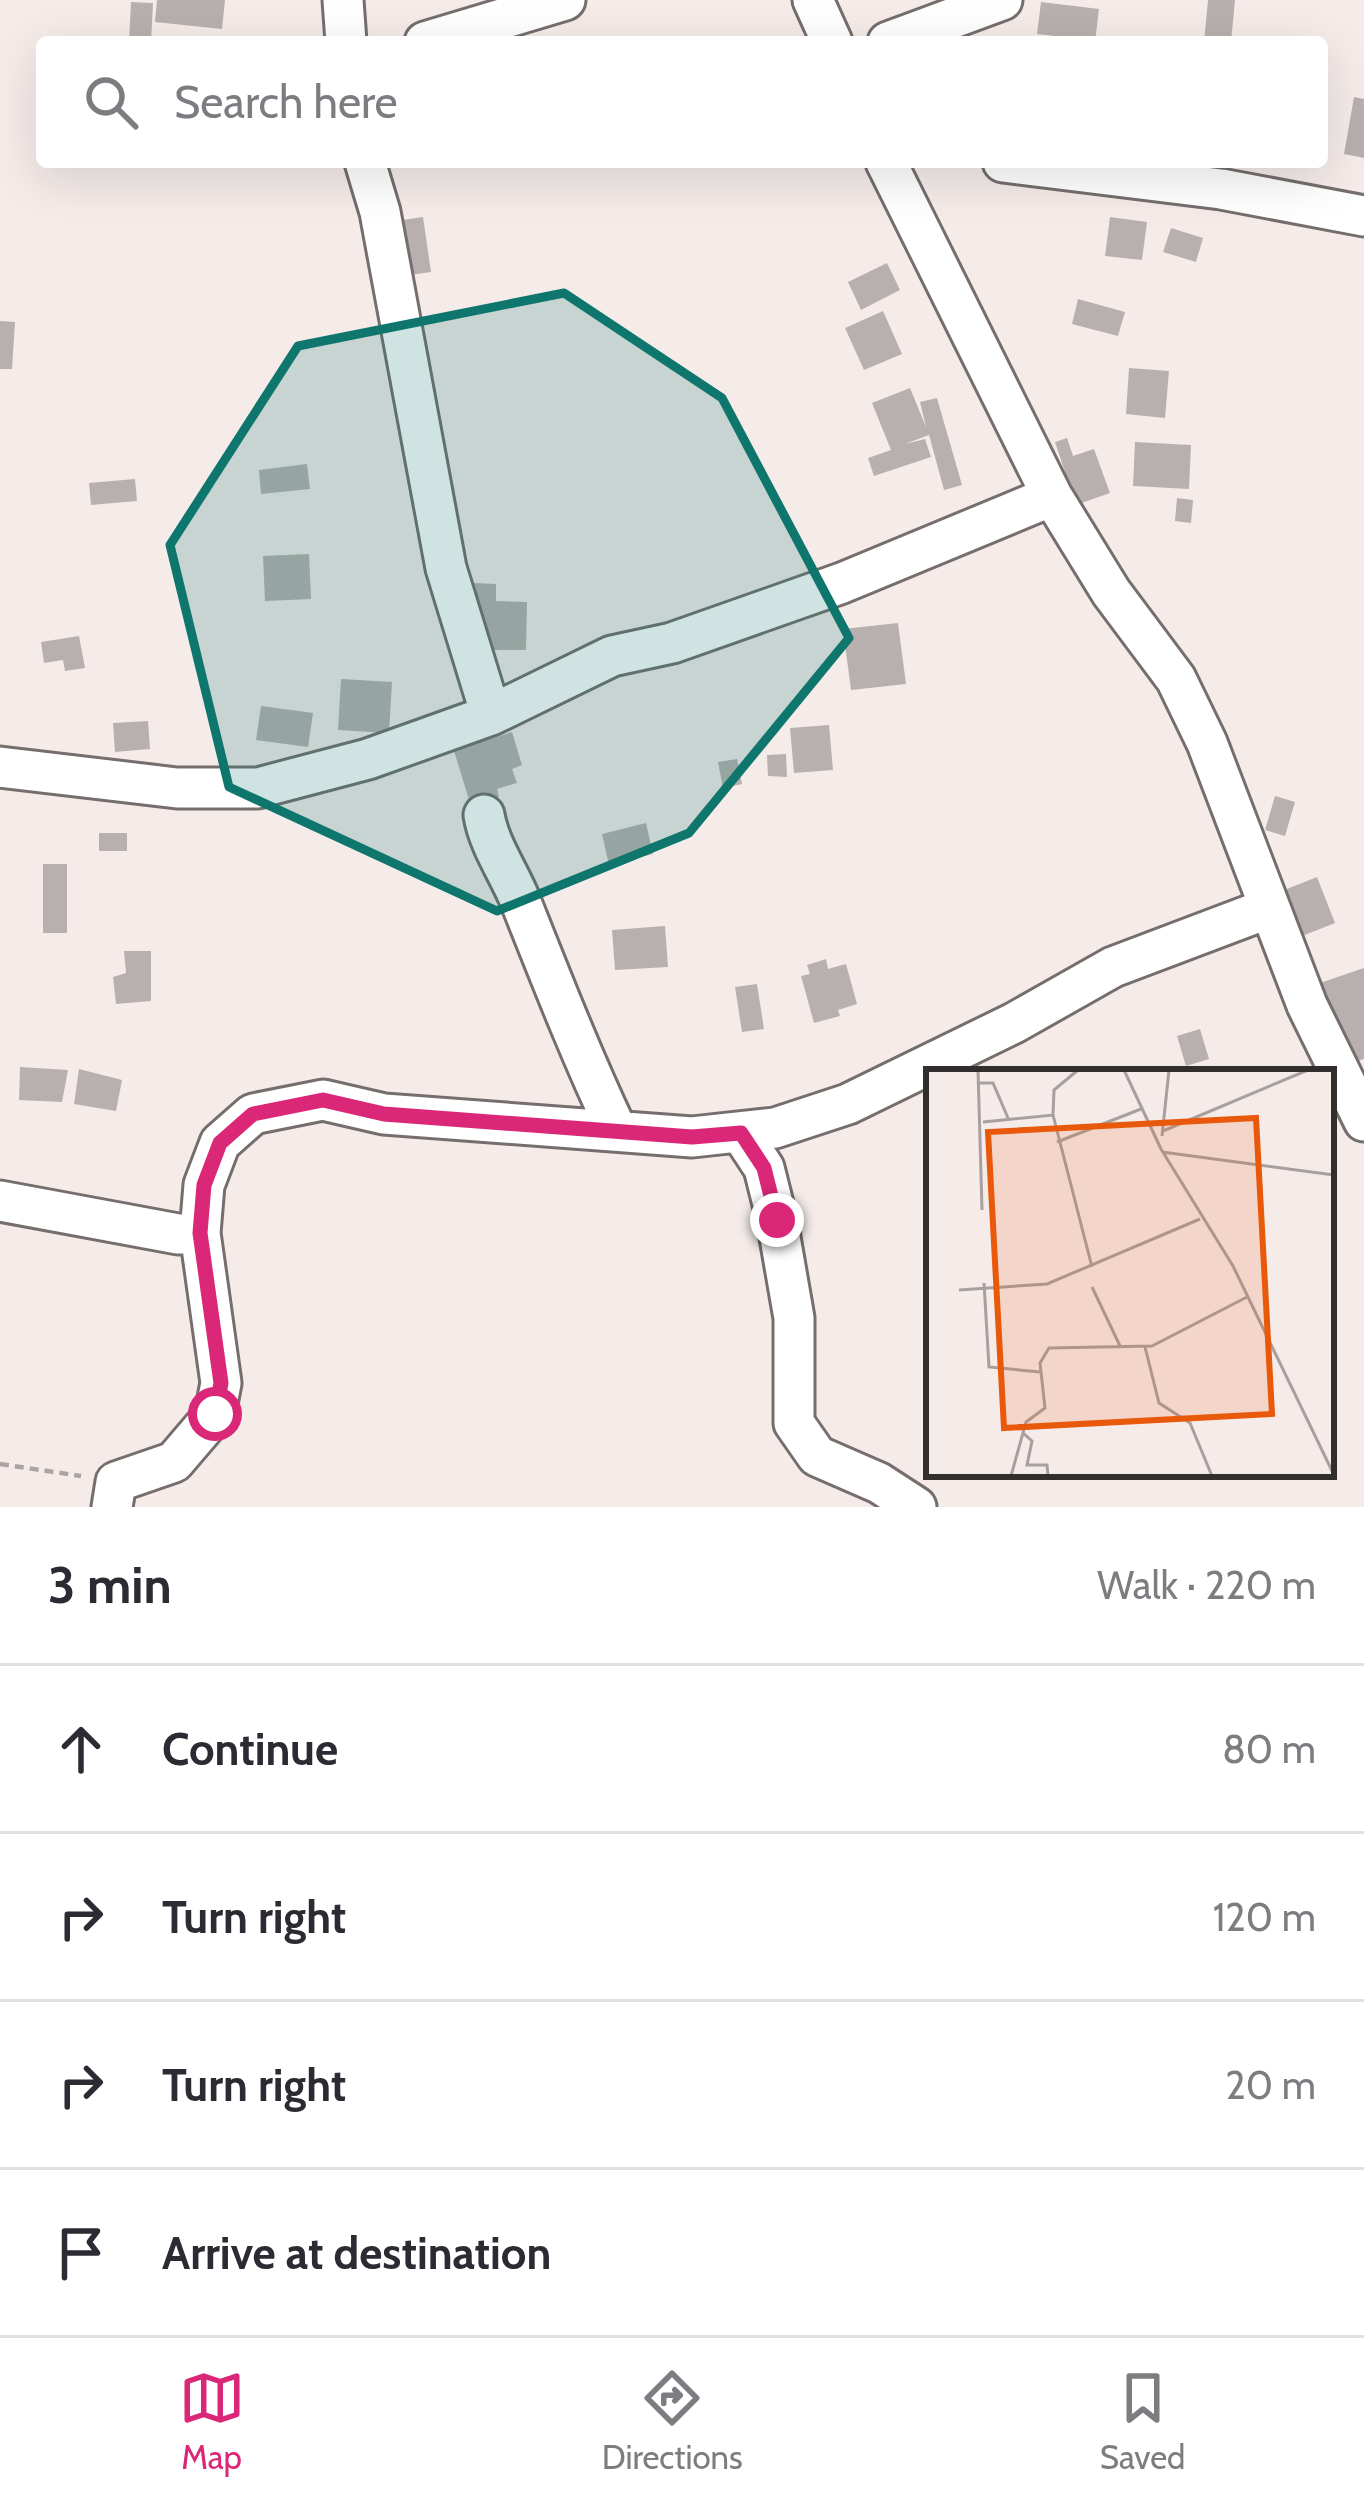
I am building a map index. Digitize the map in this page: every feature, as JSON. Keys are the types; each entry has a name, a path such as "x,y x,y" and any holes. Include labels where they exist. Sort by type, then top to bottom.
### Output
{"street":[{"path":"343,0 346,36"},
{"path":"444,36 565,0"},
{"path":"813,0 829,36"},
{"path":"888,36 895,0"},
{"path":"903,36 1002,0"},
{"path":"367,168 380,212 446,568 491,715"},
{"path":"889,168 1052,496 1111,592 1175,679 1207,743 1307,1006 1364,1121"},
{"path":"1051,168 1221,189 1364,216"},
{"path":"0,767 177,788 258,788 368,759 491,715 612,656 672,643 842,583 1052,496"},
{"path":"484,815 487,836 507,868 565,1018 617,1131"},
{"path":"112,1499 174,1462 215,1414 221,1383 200,1233 204,1185 220,1143 253,1114 323,1100 384,1114 692,1137 776,1128 848,1104 1014,1023 1113,967 1269,908"},
{"path":"741,1133 764,1168 784,1259 796,1336 794,1423 817,1456 879,1483 916,1507"},
{"path":"0,1201 137,1228 200,1233"}],"path":[{"path":"0,1464 112,1499"}],"highlighted area":[{"path":"564,293 722,398 849,638 689,833 497,911 229,787 170,545 298,346"}],"building":[{"path":"157,0 225,0 222,29 155,22"},
{"path":"1208,0 1235,0 1232,36 1205,36"},
{"path":"131,2 153,3 151,36 129,36"},
{"path":"1041,2 1099,9 1096,36 1037,34"},
{"path":"1354,97 1364,99 1364,158 1344,154"},
{"path":"1168,168 1212,168 1211,174"},
{"path":"423,217 431,272 397,277 376,224"},
{"path":"1110,217 1147,222 1142,260 1105,256"},
{"path":"1171,228 1203,238 1196,262 1163,252"},
{"path":"887,263 900,290 861,310 848,282"},
{"path":"1078,299 1125,312 1118,336 1072,324"},
{"path":"883,311 902,354 864,370 845,328"},
{"path":"0,321 15,322 12,369 0,369"},
{"path":"1129,368 1169,371 1165,418 1126,414"},
{"path":"910,388 926,427 920,402 937,398 962,485 944,490 929,435 905,444 925,439 931,457 874,476 868,458 891,450 872,403"},
{"path":"1067,438 1073,456 1094,449 1110,493 1076,505 1055,442"},
{"path":"1135,442 1191,445 1189,489 1133,486"},
{"path":"307,464 310,489 261,494 259,470"},
{"path":"135,479 137,501 91,505 89,483"},
{"path":"1177,498 1193,500 1191,523 1175,521"},
{"path":"309,554 311,599 265,601 263,556"},
{"path":"473,583 496,584 496,601 527,602 526,650 484,650 473,635"},
{"path":"898,623 906,684 851,690 843,629"},
{"path":"79,636 85,668 65,671 63,660 44,663 41,642"},
{"path":"341,679 392,682 389,733 338,730"},
{"path":"261,706 313,713 308,747 256,740"},
{"path":"148,721 150,749 115,752 113,723"},
{"path":"829,725 833,770 794,773 790,728"},
{"path":"512,732 522,765 512,769 517,783 497,789 499,797 471,806 454,751"},
{"path":"786,754 787,777 768,776 767,755"},
{"path":"737,759 742,784 723,788 718,762"},
{"path":"1275,796 1295,802 1285,836 1265,830"},
{"path":"646,823 653,854 609,865 602,834"},
{"path":"99,833 127,833 127,851 99,851"},
{"path":"43,864 67,864 67,933 43,933"},
{"path":"1317,877 1335,923 1277,946 1259,900"},
{"path":"665,926 668,967 615,970 612,930"},
{"path":"124,951 151,951 151,1001 116,1004 113,977 126,973"},
{"path":"826,959 828,969 846,964 857,1004 838,1010 840,1016 814,1023 801,976 810,974 807,965"},
{"path":"1364,968 1364,1059 1344,1065 1317,984"},
{"path":"757,984 764,1029 742,1032 735,987"},
{"path":"1200,1029 1209,1059 1186,1066 1177,1036"},
{"path":"20,1067 68,1070 62,1102 19,1100"},
{"path":"79,1069 122,1080 116,1111 74,1104"}],"route":[{"path":"215,1414 221,1383 200,1233 204,1185 220,1143 253,1114 323,1100 384,1114 692,1137 741,1133 764,1168 777,1220"}]}
